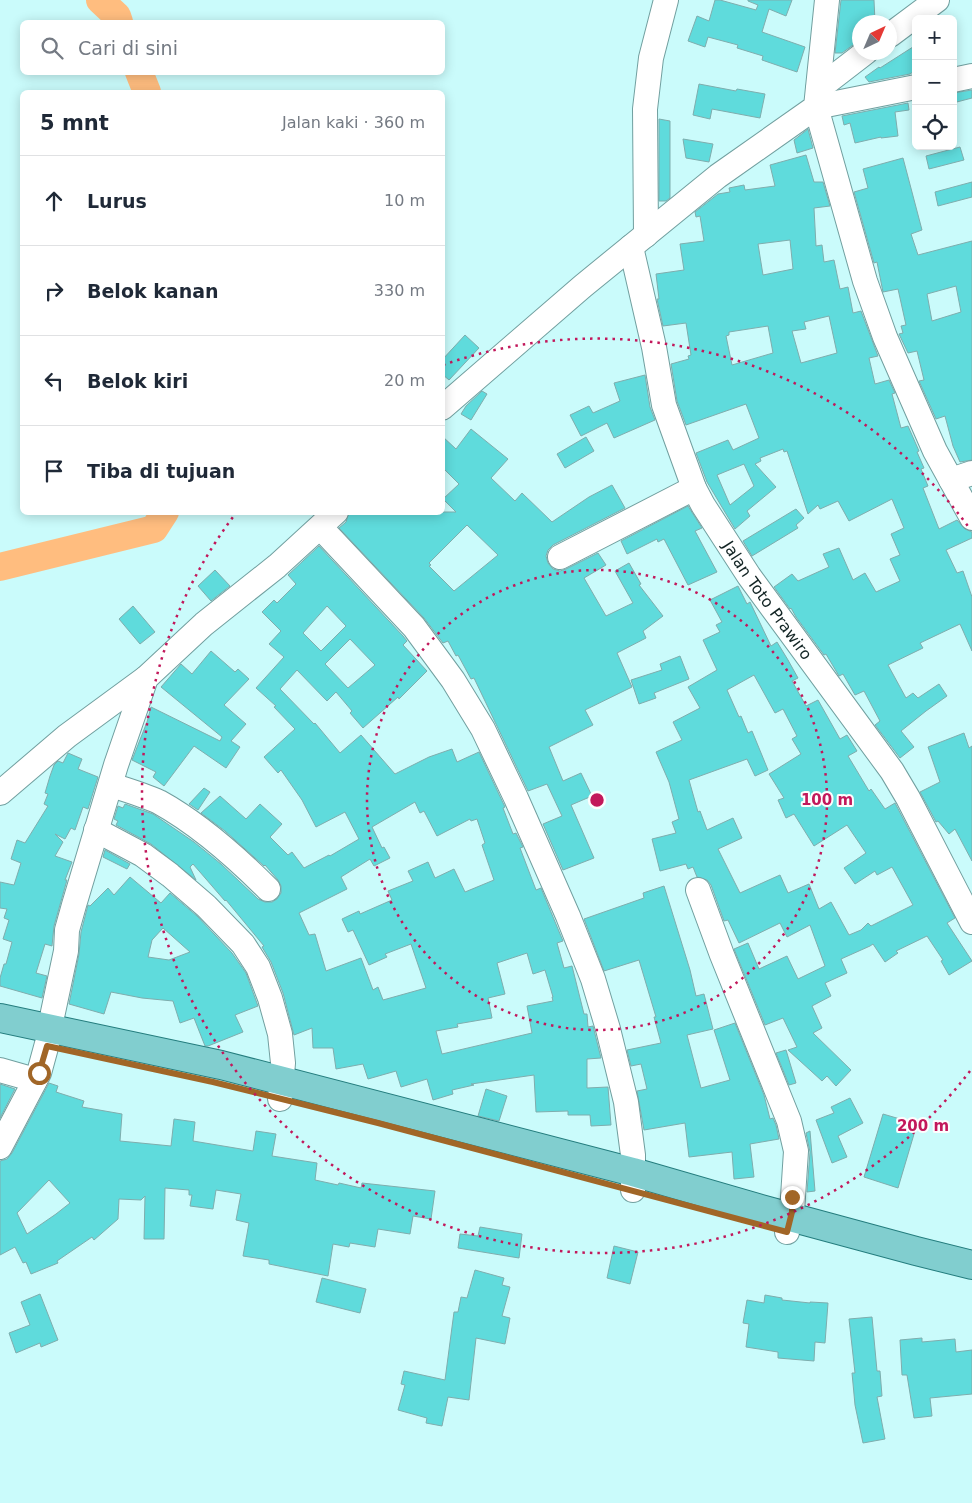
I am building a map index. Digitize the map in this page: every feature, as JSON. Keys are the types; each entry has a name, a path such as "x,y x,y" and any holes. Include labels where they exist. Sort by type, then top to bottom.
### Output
{"main road":[{"path":"0,1018 46,1047"},
{"path":"0,1037 46,1047 163,1061 282,1079 482,1141 633,1171 972,1265"},
{"path":"790,1215 909,1266 972,1279"}],"street":[{"name":"Jalan Toto Prawiro","path":"666,0 651,58 645,109 638,241 664,405 694,488 703,505 749,576 892,772 908,798 972,922"},
{"path":"826,0 817,98 865,281 885,337 935,451 962,476 972,518"},
{"path":"897,30 937,0"},
{"path":"445,405 576,292 817,98 857,60"},
{"path":"957,79 972,76"},
{"path":"817,98 912,87"},
{"path":"560,558 694,488"},
{"path":"0,793 67,736 146,678 204,624 328,520 414,627 452,680 483,729 520,806 593,979 608,1029 626,1102 633,1171"},
{"path":"0,1147 46,1047 66,951 68,930 96,830 146,678"},
{"path":"111,785 157,802 181,816 238,861 268,889"},
{"path":"96,830 142,854 170,875 206,906 243,944 258,967 270,998 280,1034 282,1079"},
{"path":"698,890 789,1121 796,1151 790,1215"},
{"path":"0,1070 46,1047"}],"building":[{"path":"715,0 756,10 758,5 748,0 792,0 786,16 769,9 762,32 805,47 797,72 762,60 763,56 737,48 738,45 708,37 705,47 688,41 697,16 709,21"},
{"path":"841,0 874,0 875,15 852,15 852,46 842,53 835,53"},
{"path":"912,48 912,73 869,82 865,77 879,67 893,60 897,60 897,57"},
{"path":"699,84 765,94 760,118 712,109 710,119 693,115"},
{"path":"972,90 972,98 957,102 957,92"},
{"path":"908,103 909,110 895,112 898,136 881,137 855,143 850,123 844,125 842,116"},
{"path":"659,119 670,121 670,198 666,201 659,201"},
{"path":"808,129 813,148 797,153 794,140"},
{"path":"683,139 713,144 709,162 686,158"},
{"path":"960,147 964,160 929,169 926,156 949,150 957,150 957,148"},
{"path":"806,155 814,182 823,182 830,206 814,208 816,246 822,245 824,262 834,260 840,289 848,287 853,313 861,311 878,356 869,358 875,384 889,380 895,393 892,394 901,428 908,426 919,451 917,452 924,468 921,469 928,486 923,488 939,529 957,520 965,529 972,532 972,538 946,550 957,573 963,571 972,597 972,651 960,624 920,643 923,648 888,665 906,698 913,693 918,698 939,684 947,696 901,731 914,747 900,758 875,725 880,721 864,691 855,695 843,674 839,676 826,654 824,655 774,587 792,574 798,581 829,567 823,554 839,548 853,580 865,573 876,592 900,581 890,559 900,555 891,534 904,528 892,499 849,521 838,501 820,509 818,505 808,514 787,451 784,452 783,449 760,458 761,461 755,464 776,487 747,511 750,516 735,529 707,482 696,453 728,440 733,450 759,438 746,404 686,425 677,401 671,364 689,359 688,356 691,355 686,323 663,326 657,299 659,299 656,274 684,270 680,244 704,241 700,216 696,217 695,212 718,194 730,192 729,188 744,185 745,190 775,186 770,165","holes":["790,240 793,269 763,275 758,244","829,316 837,353 801,363 792,331 806,329 804,322","768,326 773,353 732,365 726,336 729,335 729,332","744,464 754,486 730,505 717,475"]},
{"path":"903,158 922,230 911,234 918,255 972,241 972,460 960,462 953,446 945,416 936,419 919,381 924,380 917,351 908,353 899,334 903,333 901,326 906,325 898,289 883,292 877,262 874,263 854,192 868,188 863,169","holes":["956,286 961,312 932,321 927,294"]},
{"path":"972,182 972,197 938,206 935,192"},
{"path":"465,335 479,348 449,380 445,377 445,357"},
{"path":"645,375 650,407 655,420 614,438 607,423 581,436 570,415 589,406 593,413 620,401 614,383"},
{"path":"482,391 487,394 471,420 461,414 466,406"},
{"path":"471,429 508,459 491,478 515,501 522,493 552,522 589,497 612,485 625,508 553,545 548,550 546,556 548,563 553,569 560,571 598,553 606,565 584,578 606,616 633,603 615,571 629,563 641,584 639,585 663,616 643,631 646,638 617,653 632,687 585,710 593,725 549,747 563,781 581,773 592,796 571,805 594,858 563,870 543,824 562,816 547,784 528,791 474,678 471,679 448,641 443,643 424,618 339,528 346,522 348,515 445,515 445,512 456,512 445,501 445,497 459,484 445,470 445,439 456,449","holes":["467,525 498,555 454,591 429,566 431,565 429,563"]},
{"path":"586,437 594,451 565,468 557,454"},
{"path":"688,506 702,528 695,531 717,572 688,585 664,539 658,542 657,539 627,554 621,541"},
{"path":"796,509 804,518 796,525 798,528 752,556 743,541"},
{"path":"319,546 403,636 407,641 403,645 427,671 399,699 398,697 363,728 336,692 327,701 297,670 280,689 315,723 340,753 361,735 395,774 429,757 452,749 457,762 479,752 505,807 503,808 513,834 516,833 523,847 520,848 536,890 541,888 563,941 557,943 564,968 572,966 584,1014 587,1014 588,1027 593,1026 601,1058 587,1059 587,1088 608,1087 611,1125 591,1126 590,1115 568,1115 568,1111 536,1112 534,1075 471,1084 474,1085 452,1090 453,1094 433,1100 427,1079 401,1087 396,1071 368,1079 363,1064 336,1069 333,1048 313,1048 312,1028 294,1035 283,993 271,962 262,947 264,946 226,900 193,864 190,867 196,880 151,844 116,825 118,821 114,819 118,806 123,808 125,804 153,814 194,842 221,864 258,899 265,902 272,902 281,893 281,886 278,880 265,865 201,813 220,796 246,819 260,804 282,824 270,837 288,855 292,852 304,868 330,856 359,839 345,812 316,827 302,800 281,770 278,773 264,757 295,729 274,707 276,706 256,688 284,657 269,644 281,631 262,612 274,600 277,603 296,584 288,575","holes":["327,606 346,626 321,651 303,633","350,639 375,665 348,688 325,664","415,802 420,813 424,811 437,836 470,819 471,821 477,819 485,843 482,845 494,880 465,892 454,869 435,878 428,862 408,871 413,881 388,891 392,900 360,914 359,911 342,919 348,932 353,930 369,965 387,957 385,954 411,944 426,988 383,1000 378,987 373,990 361,958 326,971 315,934 309,935 299,913 347,889 341,877 370,859 374,866 390,858 384,847 382,848 372,827","527,953 533,974 545,970 553,1001 527,1006 532,1033 442,1054 436,1031 458,1027 457,1024 492,1018 488,998 505,994 497,963"]},
{"path":"215,570 230,586 211,601 198,586"},
{"path":"738,586 747,604 750,602 771,646 777,642 788,660 798,678 792,681 806,706 818,700 840,739 847,735 857,751 848,756 869,791 871,789 885,809 895,803 955,918 947,923 972,961 949,975 941,961 943,960 927,936 896,951 898,953 885,962 873,944 841,959 847,973 825,983 831,996 812,1006 822,1028 813,1033 851,1070 836,1086 827,1076 822,1081 788,1050 797,1047 783,1018 765,1025 734,949 748,943 759,969 787,956 798,979 825,966 810,925 787,937 780,923 739,943 728,920 724,921 711,885 707,880 697,877 693,867 688,869 686,864 660,871 652,839 676,833 672,822 679,819 669,782 656,752 682,740 673,722 700,708 688,687 717,670 703,640 720,632 716,625 722,622 710,600","holes":["754,675 775,713 783,709 797,736 792,739 801,754 769,774 784,798 778,800 786,818 794,814 814,846 847,825 866,853 844,868 855,884 875,871 877,875 892,867 913,905 871,926 868,923 861,930 849,935 831,902 819,909 809,884 788,893 780,875 740,893 718,849 742,838 733,818 707,830 700,811 698,812 689,780 747,759 755,776 768,770 752,731 748,733 727,690"]},
{"path":"133,606 155,632 140,644 119,619"},
{"path":"211,651 235,672 238,669 249,679 224,705 246,724 231,741 240,747 226,768 194,746 164,786 153,777 156,772 132,760 151,707 220,741 222,737 161,687 181,664 192,674"},
{"path":"680,656 689,679 654,693 656,698 639,704 631,680 662,670 660,664"},
{"path":"964,733 969,748 972,746 972,861 955,829 949,834 938,821 936,822 920,792 940,782 928,747"},
{"path":"68,753 82,759 78,769 98,777 88,809 83,807 75,830 71,828 65,839 55,834 63,842 55,856 72,862 65,880 67,880 54,926 52,946 45,944 36,973 47,976 42,998 0,986 0,978 12,942 3,939 9,920 4,918 7,909 0,908 0,882 14,885 21,863 11,859 17,840 25,843 48,806 44,804 48,794 45,793 54,765 58,761 63,763"},
{"path":"204,788 210,792 198,810 189,804"},
{"path":"105,850 130,864 127,869 103,857"},
{"path":"130,877 161,903 170,893 197,916 232,953 246,973 258,1006 235,1015 243,1032 205,1046 194,1018 180,1023 173,1001 111,992 104,1014 69,1004 79,954 81,932 88,905 90,906 108,888 114,895","holes":["163,928 190,952 169,960 148,957 152,940"]},
{"path":"664,886 690,970 696,996 704,994 713,1029 687,1035 701,1088 730,1080 714,1030 735,1023 764,1095 770,1119 773,1118 776,1125 779,1139 750,1144 754,1177 734,1179 732,1152 689,1157 685,1123 644,1130 637,1091 647,1089 641,1064 631,1066 627,1050 661,1043 654,1017 656,1017 639,960 604,971 584,919 644,898 643,893"},
{"path":"786,1050 796,1083 789,1085 776,1053"},
{"path":"49,1083 58,1086 56,1092 84,1101 82,1107 122,1114 120,1141 171,1146 174,1119 195,1122 193,1141 253,1151 256,1131 276,1134 272,1156 317,1163 315,1180 361,1188 362,1183 435,1191 431,1219 413,1216 410,1234 378,1229 375,1247 350,1243 349,1247 333,1244 328,1276 269,1264 269,1260 243,1256 249,1223 236,1220 241,1194 216,1190 213,1209 190,1206 192,1195 189,1195 189,1190 165,1188 164,1239 144,1239 145,1196 141,1200 119,1199 118,1219 94,1240 92,1237 57,1261 58,1263 31,1274 26,1262 23,1263 15,1247 0,1255 0,1161 7,1159","holes":["49,1180 70,1203 27,1234 17,1213"]},
{"path":"0,1084 15,1089 0,1118"},
{"path":"486,1089 507,1096 499,1121 478,1116"},
{"path":"850,1098 863,1123 838,1136 847,1157 832,1163 816,1120 834,1113 831,1107"},
{"path":"883,1114 917,1124 898,1188 864,1177"},
{"path":"810,1131 815,1191 807,1192 810,1152 806,1133"},
{"path":"480,1227 522,1234 519,1258 458,1248 460,1234 478,1236"},
{"path":"614,1246 638,1252 630,1284 607,1278"},
{"path":"475,1270 504,1278 502,1285 510,1287 502,1316 510,1318 505,1344 476,1338 469,1400 448,1397 442,1426 426,1423 427,1418 398,1410 405,1385 401,1384 404,1371 445,1380 454,1312 458,1312 461,1297 467,1298"},
{"path":"322,1278 366,1289 360,1313 316,1302"},
{"path":"40,1294 58,1340 41,1347 40,1343 16,1353 9,1333 30,1325 21,1302"},
{"path":"765,1295 782,1298 782,1300 828,1303 825,1343 815,1342 814,1361 778,1358 778,1352 746,1347 749,1324 743,1323 747,1300 764,1303"},
{"path":"872,1317 877,1371 880,1371 882,1396 877,1397 885,1439 863,1443 855,1405 852,1373 855,1373 849,1319"},
{"path":"922,1338 922,1342 955,1339 956,1352 972,1350 972,1394 930,1398 932,1416 914,1418 907,1375 902,1375 900,1340"}],"waterway":[{"path":"100,0 117,16 118,20"},
{"path":"140,75 146,90"},
{"path":"0,567 154,529 163,515"}],"route":[{"path":"39,1073 47,1046 162,1070 378,1123 787,1232 792,1212 792,1197"}]}
